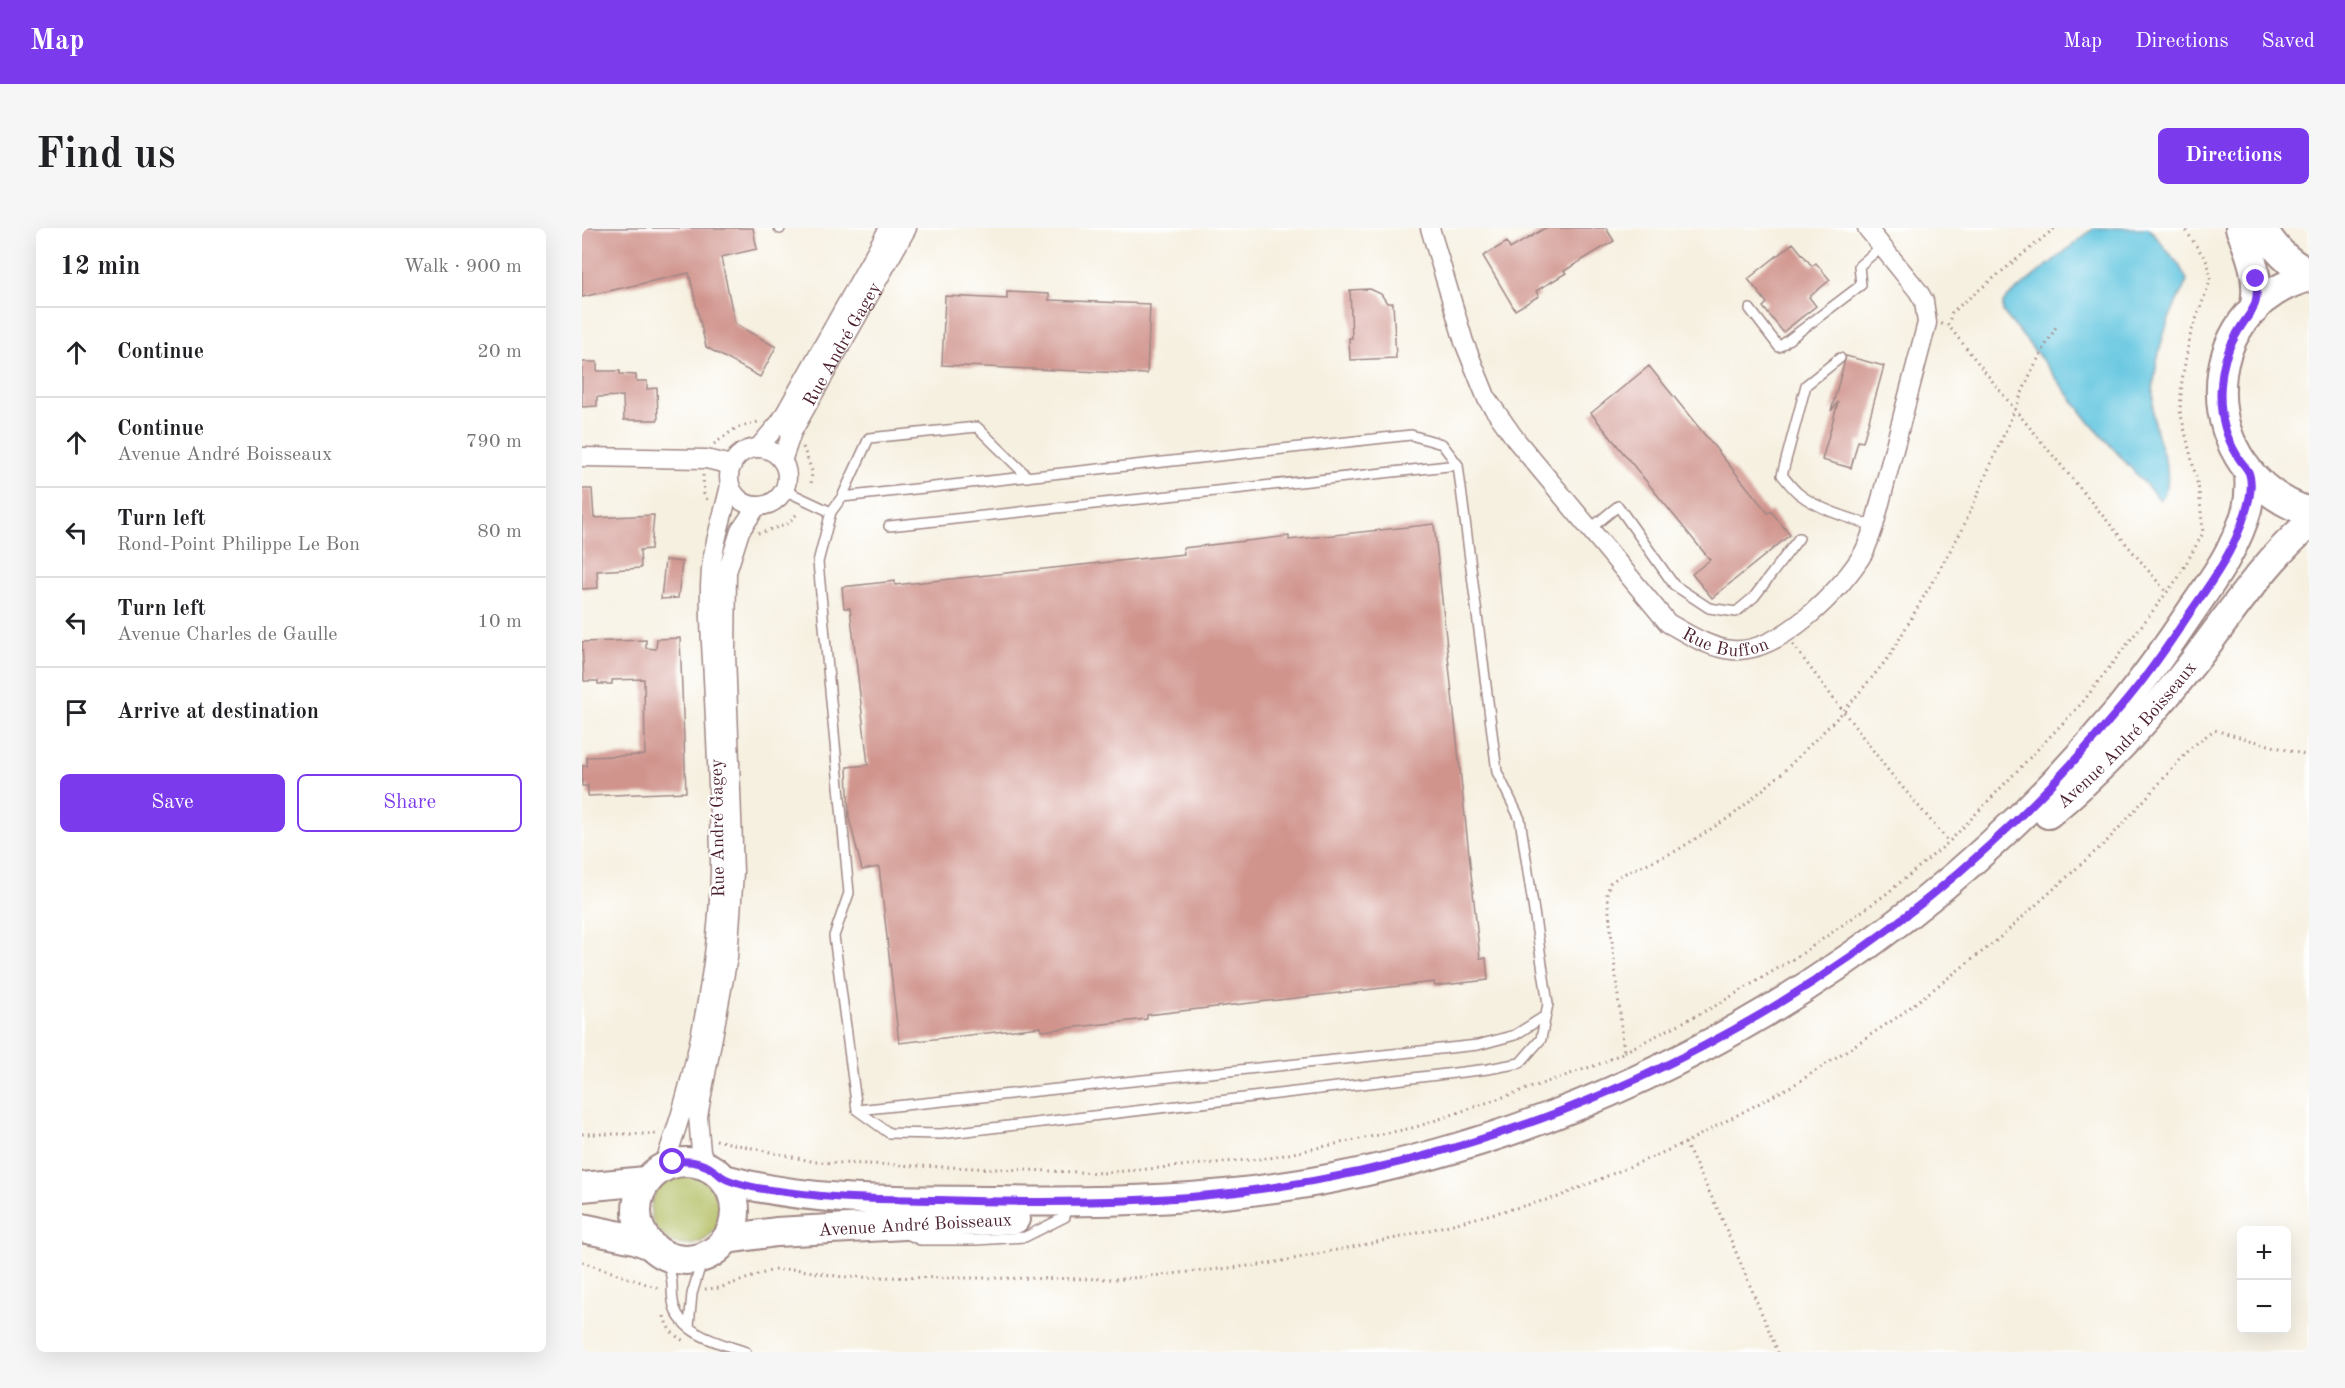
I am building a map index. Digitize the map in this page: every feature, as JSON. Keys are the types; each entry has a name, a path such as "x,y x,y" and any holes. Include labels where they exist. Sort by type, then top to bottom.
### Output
{"main road":[{"path":"2240,228 2254,265 2258,293 2254,310"},
{"path":"2262,228 2274,248 2309,275 2277,291 2254,310 2240,327 2223,368 2220,390 2222,413 2227,434 2236,454 2249,473 2272,495 2291,506 2309,512"},
{"name":"Avenue André Boisseaux","path":"716,1172 790,1192 870,1198 1079,1202 1192,1197 1266,1189 1334,1178 1389,1165 1491,1136 1610,1092 1722,1037 1827,974 1912,912 1961,872 2032,806 2107,725 2135,691 2212,581 2241,528 2250,490 2249,473"},
{"name":"Avenue André Boisseaux","path":"727,1239 776,1232 1160,1212 1271,1201 1372,1182 1480,1154 1589,1114 1709,1059 1828,986 1935,905 2057,806 2109,758 2157,707 2268,566 2289,541 2309,524"},
{"path":"582,1187 654,1174 685,1161 716,1172 732,1193 735,1209 734,1225 727,1239 712,1253 684,1260 635,1239 582,1228"},
{"path":"654,1174 639,1193 636,1207 637,1221 642,1234 657,1250"}],"street":[{"name":"Rue André Gagey","path":"758,448 781,421 889,228"},
{"name":"Rue André Gagey","path":"782,461 792,432 907,228"},
{"name":"Rue Buffon","path":"1430,228 1464,342 1488,399 1516,440 1668,623 1700,641 1732,650 1760,646 1786,634 1812,615 1864,552 1874,526 1927,323 1924,301 1918,291 1867,228"},
{"path":"758,448 772,452 782,461 787,475 784,490 773,502 757,506 740,500 730,485 732,465 742,453 758,448"},
{"path":"582,457 706,459 732,465"},
{"name":"Rue André Gagey","path":"654,1174 674,1134 698,1042 717,919 719,821 710,614 711,570 730,485"},
{"name":"Rue André Gagey","path":"716,1172 701,1152 698,1116 728,957 734,872 726,654 727,572 740,531 757,506"}],"lane":[{"path":"1750,309 1779,347 1861,285 1859,266 1882,246"},
{"path":"1840,358 1806,385 1782,475 1797,492 1810,500 1841,515 1874,526"},
{"path":"842,497 1028,477 1411,435 1442,444 1458,465 1497,772 1520,819 1548,1004 1541,1039 1520,1063 1488,1069 941,1134 889,1133 857,1110 834,936 849,893 818,562 831,512 842,497 869,438 977,427 1028,477"},
{"path":"889,526 1458,465"},
{"path":"784,490 831,512"},
{"path":"1590,529 1618,506 1674,585 1709,608 1736,612 1754,597 1799,538"},
{"path":"857,1110 1478,1045 1515,1035 1545,1016"},
{"path":"657,1250 672,1280 674,1307 688,1326 702,1336 746,1352"},
{"path":"688,1326 692,1294 703,1257"}],"path":[{"path":"1948,325 1952,312 2055,228"},
{"path":"1624,1052 1715,1006 1800,955 1885,895 1949,842 2082,703 2178,578 2203,534 2199,490 2180,411 2182,380 2190,336 2207,293 2209,268 2202,252 2184,228"},
{"path":"1927,323 1948,325 2167,593"},
{"path":"1843,712 1889,657 1957,540 2016,411 2033,368 2057,325"},
{"path":"710,449 718,440 736,428 761,422"},
{"path":"802,443 812,471 811,486"},
{"path":"704,468 704,495 712,507"},
{"path":"753,535 786,525 798,513"},
{"path":"1786,634 1887,769 1949,842"},
{"path":"582,1134 674,1134"},
{"path":"1685,1143 1719,1212 1778,1352"},
{"path":"582,1262 661,1289 662,1294"}],"green space":[{"path":"693,1175 706,1181 715,1190 719,1196 721,1210 719,1224 711,1235 700,1243 679,1245 661,1235 653,1224 651,1203 661,1185 672,1177"}],"water":[{"path":"2094,228 2149,228 2179,265 2187,280 2165,332 2154,378 2154,422 2168,482 2160,500 2091,424 2003,312 2003,303 2008,297"}],"building":[{"path":"582,228 753,228 757,249 721,257 735,324 776,347 760,377 706,347 689,273 582,297"},
{"path":"1545,228 1606,228 1614,241 1564,271 1566,273 1536,291 1539,296 1515,310 1483,256 1507,242 1510,249"},
{"path":"1793,243 1812,266 1816,263 1830,280 1809,297 1816,306 1783,332 1763,307 1767,303 1748,279"},
{"path":"1370,289 1381,294 1387,303 1393,303 1396,358 1350,360 1349,338 1352,338 1350,290"},
{"path":"1007,292 1049,294 1049,300 1150,304 1147,374 942,365 945,296 1007,299"},
{"path":"1846,356 1884,366 1863,442 1858,441 1851,468 1822,460 1838,402 1831,411"},
{"path":"582,362 597,362 597,371 620,371 620,374 636,375 636,381 647,381 647,389 657,388 658,420 624,420 623,396 597,397 597,406 582,407"},
{"path":"1649,366 1768,513 1771,511 1790,535 1712,598 1692,574 1710,560 1591,413"},
{"path":"582,489 592,489 594,518 654,515 651,549 640,550 641,568 597,571 598,588 582,589"},
{"path":"1434,524 1480,958 1486,958 1488,980 1435,986 1434,982 1147,1015 1147,1019 1042,1031 1041,1027 899,1043 879,867 862,870 849,818 847,767 868,765 850,608 844,608 842,587 895,581 895,585 1184,554 1183,548 1289,536 1289,540"},
{"path":"665,560 682,562 678,598 661,599"},
{"path":"680,638 686,792 588,796 588,786 582,786 582,766 587,766 587,757 645,755 644,679 612,680 612,684 584,681 582,642 646,640 646,648 656,649 657,639"}],"route":[{"path":"673,1162 696,1162 716,1171 724,1179 753,1186 819,1196 954,1201 1079,1202 1192,1197 1266,1189 1334,1178 1491,1136 1610,1092 1722,1037 1827,974 1912,912 1961,872 2060,777 2135,691 2168,645 2233,546 2247,509 2250,490 2249,473 2236,454 2227,434 2220,390 2223,368 2230,347 2240,327 2254,310 2258,293 2256,279"}]}
